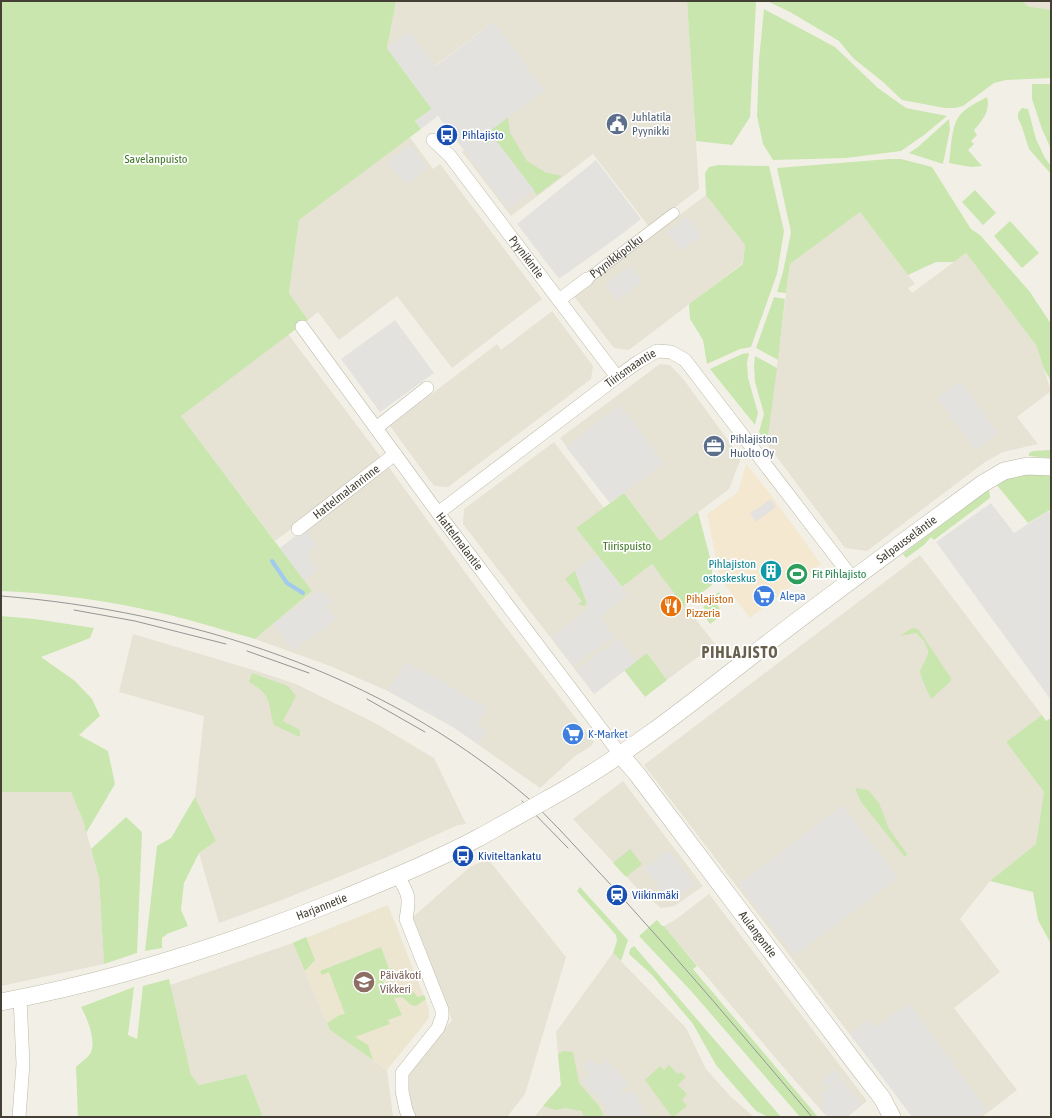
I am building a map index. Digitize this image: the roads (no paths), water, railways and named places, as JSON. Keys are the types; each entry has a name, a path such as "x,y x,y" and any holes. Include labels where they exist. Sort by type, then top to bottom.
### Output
{"street":[{"name":"Pyynikintie","path":"433,140 450,156 617,377"},
{"name":"Pyynikkipolku","path":"559,300 586,278 674,213"},
{"name":"Hattelmalantie","path":"302,327 438,514 620,754"},
{"name":"Tiirismaantie","path":"438,514 617,377 657,351 671,352 685,360 853,579"},
{"path":"376,428 426,388"},
{"name":"Hattelmalanrinne","path":"298,529 394,454"},
{"name":"Salpausseläntie","path":"620,754 982,484 1004,471 1027,466 1051,467"},
{"name":"Harjannetie","path":"1,1002 101,979 180,958 293,918 398,876 480,837 570,787 620,754"},
{"name":"Aulangontie","path":"620,754 637,774 882,1098 892,1117"},
{"path":"398,876 408,897 409,905 406,919 442,1010 442,1017 438,1028 402,1073 402,1091 409,1117"},
{"path":"19,1117 23,1064 20,998"}],"waterway":[{"path":"272,561 287,583 303,593"}],"tram line":[{"path":"1,596 72,604 142,616 212,634 281,656 347,683 411,716 471,754 528,798 566,837 662,942 812,1117"},
{"path":"74,610 135,621 226,644"},
{"path":"247,651 309,673"},
{"path":"367,699 425,732"},
{"path":"522,801 568,848"}],"place":[{"name":"Juhlatila Pyynikki","path":"617,124"},
{"name":"Pihlajisto","path":"447,135"},
{"name":"Pihlajiston Huolto Oy","path":"714,446"},
{"name":"Pihlajiston ostoskeskus","path":"771,571"},
{"name":"Fit Pihlajisto","path":"797,574"},
{"name":"Alepa","path":"764,596"},
{"name":"Pihlajiston Pizzeria","path":"671,606"},
{"name":"K-Market","path":"573,734"},
{"name":"Kiviteltankatu","path":"463,856"},
{"name":"Viikinmäki","path":"617,895"},
{"name":"Päiväkoti Vikkeri","path":"364,982"}],"district":[{"name":"PIHLAJISTO","path":"740,652"}],"park label":[{"name":"Savelanpuisto","path":"156,159"},
{"name":"Tiirispuisto","path":"627,546"}]}
